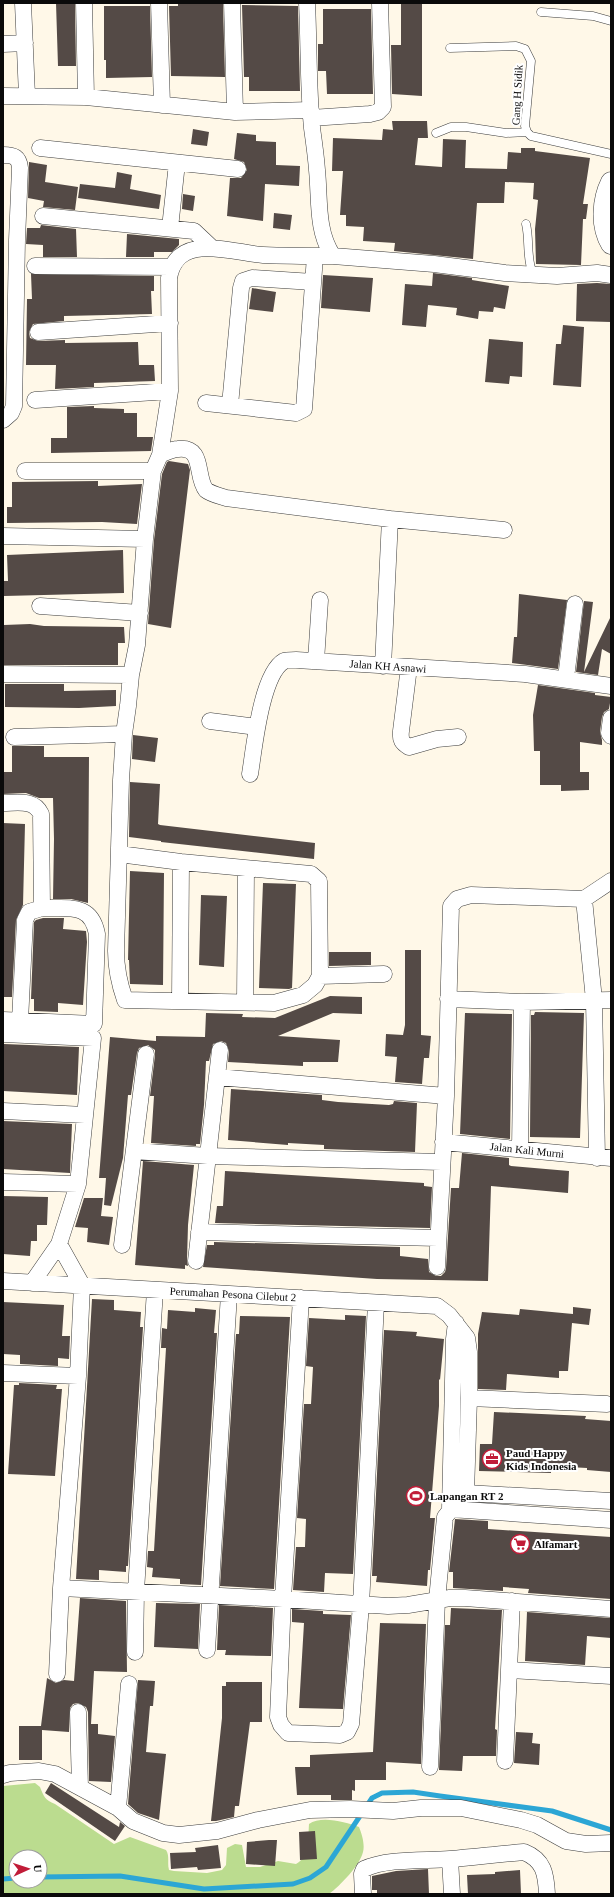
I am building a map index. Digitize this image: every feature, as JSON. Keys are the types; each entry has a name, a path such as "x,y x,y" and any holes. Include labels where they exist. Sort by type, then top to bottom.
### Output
{"street":[{"path":"24,3 27,96"},
{"path":"84,3 86,97"},
{"path":"159,3 162,105"},
{"path":"232,3 235,112"},
{"path":"307,3 311,114 322,234 333,256"},
{"path":"3,96 86,97 235,112 370,114 378,112 382,107 380,3"},
{"path":"3,44 25,43"},
{"path":"40,148 238,169"},
{"path":"3,155 15,156 19,161 20,168 10,241 9,326 14,406 11,413 3,420"},
{"path":"170,228 177,163"},
{"path":"611,182 604,200 604,214 605,228 611,244"},
{"path":"43,216 194,231 211,247"},
{"path":"119,854 246,869 311,874 319,881 320,976 315,985 302,995 274,1003 125,1000 119,985 116,968 119,854 124,734 131,675 137,645 145,539 153,471 160,455 170,391 169,278 171,267 177,259 186,253 211,247 262,255 333,256 557,276 596,273 611,275"},
{"path":"206,403 296,413 304,409 315,256"},
{"path":"35,266 171,267"},
{"path":"230,405 240,288 243,281 252,278 313,282"},
{"path":"38,332 170,323"},
{"path":"35,400 170,391"},
{"path":"160,455 178,448 192,452 196,457 202,482 207,491 226,498 390,519 504,530"},
{"path":"25,471 153,471"},
{"path":"383,666 390,519"},
{"path":"3,536 145,539"},
{"path":"316,661 320,600"},
{"path":"566,678 575,604"},
{"path":"40,606 140,613"},
{"name":"Jalan KH Asnawi","path":"250,774 264,694 278,667 284,661 316,661 525,674 566,678 611,686"},
{"path":"409,667 400,739 403,744 409,747 436,739 458,737"},
{"path":"3,674 131,675"},
{"path":"611,718 609,733 611,736"},
{"path":"210,720 258,727"},
{"path":"14,737 124,734"},
{"path":"3,803 30,803 38,809 41,814 42,908"},
{"path":"180,1001 181,862"},
{"path":"245,1002 246,869"},
{"path":"437,1268 446,1096 451,906 457,899 471,895 584,899 611,881"},
{"path":"584,899 594,1000 604,1158"},
{"path":"3,1020 20,1021 94,1024 97,934 92,917 79,909 42,908 29,912 25,920 20,1021"},
{"path":"320,976 384,974"},
{"path":"448,999 522,1002 611,1000"},
{"path":"520,1149 522,1002"},
{"path":"3,1034 93,1038 78,1184 60,1244 32,1283"},
{"path":"196,1261 220,1050"},
{"path":"122,1245 146,1054"},
{"path":"217,1077 446,1096"},
{"path":"3,1111 85,1115"},
{"name":"Jalan Kali Murni","path":"443,1142 604,1158"},
{"path":"134,1151 208,1156 442,1162"},
{"path":"3,1182 78,1184"},
{"path":"199,1232 438,1238"},
{"path":"57,1674 60,1588 78,1376 82,1285 60,1244"},
{"name":"Perumahan Pesona Cilebut 2","path":"3,1281 437,1306 449,1315 467,1338 469,1352 469,1398 466,1493"},
{"path":"135,1652 136,1591 155,1290"},
{"path":"207,1650 229,1294"},
{"path":"301,1298 283,1599 278,1717 281,1725 288,1733 340,1734 347,1732 351,1724 361,1605 376,1302"},
{"path":"450,1509 454,1339 456,1323"},
{"path":"3,1373 78,1376"},
{"path":"469,1398 607,1404"},
{"path":"430,1767 437,1600 445,1517 450,1509 466,1493 611,1501"},
{"path":"450,1509 611,1516"},
{"path":"60,1588 283,1599 361,1605 401,1605 458,1598 611,1609"},
{"path":"505,1761 512,1601"},
{"path":"510,1670 611,1676"},
{"path":"118,1808 129,1684"},
{"path":"78,1712 80,1787"},
{"path":"3,1775 10,1773 39,1771 55,1774 80,1787 96,1798 118,1808 133,1821 163,1833 179,1835 217,1831 258,1820 310,1810 353,1809 393,1811 421,1808 461,1808 521,1820 537,1825 566,1841 586,1844 611,1843"},
{"path":"363,1894 362,1874 364,1869 370,1866 394,1862 450,1859 524,1852 535,1857 542,1865 546,1880 547,1894"},
{"path":"450,1859 452,1894"}],"lane":[{"path":"541,12 593,16 611,21"},
{"name":"Gang H Sidik","path":"450,48 516,46 525,49 531,61 525,126 527,132 531,136 611,154"},
{"path":"436,133 451,126 466,126 506,133 527,132"},
{"path":"526,224 529,242 529,265 533,274"}],"green space":[{"path":"35,1783 40,1787 47,1800 114,1844 130,1837 166,1850 168,1855 169,1870 174,1871 207,1873 222,1870 226,1865 227,1848 235,1844 242,1845 246,1867 260,1867 278,1861 296,1864 301,1861 306,1852 309,1824 320,1820 341,1821 359,1827 364,1846 361,1857 354,1869 339,1886 329,1894 3,1894 3,1786"}],"building":[{"path":"56,3 75,3 76,66 58,66"},
{"path":"401,3 422,3 422,96 392,94 391,45 401,45"},
{"path":"178,4 223,4 225,77 171,76 169,6 178,6"},
{"path":"242,5 298,6 300,91 249,91 249,77 244,77"},
{"path":"104,6 150,6 152,77 106,78 106,60 104,60"},
{"path":"323,9 371,9 373,94 327,94 326,71 318,71 318,44 323,44"},
{"path":"392,121 427,121 428,138 418,138 415,165 442,167 443,139 466,140 465,168 507,169 508,152 521,153 521,148 535,148 535,151 590,158 583,204 588,204 586,219 583,219 581,265 536,264 535,229 538,200 533,199 534,183 505,182 504,203 477,203 473,259 394,251 395,243 363,241 364,227 346,226 346,215 340,215 343,171 332,171 333,138 382,140 383,129 393,130"},
{"path":"193,129 209,132 207,146 191,144"},
{"path":"237,133 256,135 256,141 276,142 276,165 300,166 299,186 265,184 263,221 227,216 230,178 241,178 247,170 244,162 234,159"},
{"path":"29,162 47,165 45,182 78,187 75,210 43,207 44,201 28,198"},
{"path":"117,172 132,175 130,189 161,195 159,209 78,198 80,184 115,188"},
{"path":"183,194 195,196 193,211 182,209"},
{"path":"274,213 292,215 290,230 273,228"},
{"path":"41,225 76,229 77,257 43,257 43,245 26,244 27,228 40,228"},
{"path":"127,234 179,239 179,245 172,252 154,252 154,257 126,257"},
{"path":"433,273 472,278 472,280 509,286 505,309 494,307 493,312 479,311 478,319 456,315 457,308 428,305 426,327 402,325 405,284 432,286"},
{"path":"31,274 154,276 154,291 151,291 152,314 64,316 64,321 33,324 29,332 30,338 38,341 65,340 65,343 138,342 139,365 154,365 155,381 94,383 94,387 55,389 56,365 26,365 27,299 32,299"},
{"path":"323,275 373,278 370,312 321,308"},
{"path":"577,284 611,284 611,322 576,321"},
{"path":"252,288 276,292 273,312 249,309"},
{"path":"563,325 584,327 581,387 553,385 556,344 561,344"},
{"path":"489,339 523,342 522,377 510,376 509,384 485,382"},
{"path":"94,406 94,408 124,409 124,413 137,413 137,437 153,437 151,451 51,453 51,438 67,438 67,407"},
{"path":"167,462 188,464 190,470 171,628 148,624 154,540 162,474"},
{"path":"98,481 98,486 142,484 137,524 102,522 7,523 7,507 12,507 12,482"},
{"path":"123,550 124,593 4,596 3,581 8,581 7,555"},
{"path":"519,594 567,600 558,669 512,663 514,637 517,637"},
{"path":"584,601 593,602 584,672 611,616 611,654 602,649 598,675 576,672"},
{"path":"30,624 44,626 124,627 125,643 118,643 118,665 3,665 4,625"},
{"path":"5,684 64,684 64,691 116,690 116,706 79,708 5,707"},
{"path":"538,685 595,693 595,695 611,697 609,709 604,712 602,717 600,732 602,745 580,742 580,772 589,772 589,790 561,791 561,785 540,785 540,751 534,751 533,715"},
{"path":"133,735 158,738 155,762 132,759"},
{"path":"12,746 44,746 44,757 89,757 88,903 71,899 53,899 53,798 39,798 26,793 3,794 3,772 12,772"},
{"path":"130,782 160,784 158,824 160,825 315,843 314,859 129,837"},
{"path":"3,823 25,824 23,905 16,920 12,997 3,997"},
{"path":"130,871 164,873 163,985 130,984 128,960"},
{"path":"263,883 296,884 292,988 289,989 259,988"},
{"path":"201,895 227,896 224,967 199,965"},
{"path":"43,918 64,918 63,929 86,931 87,942 83,1005 58,1003 58,1012 34,1011 34,999 31,999 34,922"},
{"path":"405,950 421,950 421,1035 431,1036 429,1058 424,1058 422,1084 395,1082 397,1057 385,1056 386,1034 403,1035 405,1025"},
{"path":"329,952 371,952 371,965 329,966"},
{"path":"330,996 362,997 362,1014 333,1013 278,1036 340,1040 338,1062 303,1062 303,1066 228,1062 229,1051 226,1043 221,1041 213,1044 209,1061 206,1061 200,1144 196,1144 196,1146 151,1143 154,1096 150,1096 155,1050 148,1045 139,1048 131,1095 128,1095 123,1158 111,1206 104,1205 106,1178 99,1178 110,1037 156,1041 156,1036 205,1037 206,1013 243,1014 242,1017 275,1018"},
{"path":"535,1012 584,1013 580,1138 530,1137 531,1015 534,1015"},
{"path":"465,1013 512,1014 510,1139 460,1134"},
{"path":"4,1044 79,1047 77,1095 3,1091"},
{"path":"231,1089 322,1095 322,1100 338,1102 389,1105 393,1104 394,1101 417,1103 415,1152 324,1149 324,1145 288,1143 288,1145 228,1140"},
{"path":"3,1121 72,1124 70,1173 3,1169"},
{"path":"462,1153 509,1158 509,1165 511,1166 569,1171 568,1193 491,1186 488,1281 377,1279 203,1267 207,1245 214,1245 214,1242 400,1247 400,1256 428,1259 429,1272 436,1276 441,1276 445,1272 446,1268 451,1188 459,1188"},
{"path":"143,1161 194,1165 188,1225 188,1266 185,1265 185,1269 135,1265"},
{"path":"225,1171 424,1183 424,1186 432,1187 430,1228 215,1223 217,1206 223,1206"},
{"path":"3,1196 48,1197 47,1225 37,1225 37,1241 31,1241 30,1256 3,1254"},
{"path":"84,1198 103,1198 101,1216 113,1217 109,1245 87,1242 88,1228 75,1227"},
{"path":"92,1299 114,1300 114,1310 141,1312 140,1327 143,1327 128,1566 126,1566 126,1572 99,1570 99,1580 76,1579"},
{"path":"3,1302 64,1305 62,1336 70,1336 69,1359 58,1358 58,1366 20,1364 20,1355 3,1354"},
{"path":"573,1307 591,1309 589,1325 572,1323 568,1371 559,1371 559,1378 507,1374 506,1390 478,1389 478,1334 482,1312 519,1315 520,1309 573,1314"},
{"path":"195,1308 216,1310 214,1333 217,1333 201,1585 180,1584 180,1579 152,1577 153,1568 147,1567 148,1551 154,1551 166,1348 161,1348 162,1328 167,1329 168,1310 195,1312"},
{"path":"345,1315 366,1316 353,1574 325,1573 324,1592 293,1590 296,1547 305,1547 306,1519 297,1518 304,1404 311,1404 313,1367 306,1366 309,1318 345,1320"},
{"path":"240,1316 290,1317 274,1589 220,1586 236,1334 239,1334"},
{"path":"384,1330 417,1332 416,1336 444,1339 440,1380 439,1379 439,1406 430,1518 435,1518 427,1586 376,1582 377,1576 372,1576"},
{"path":"19,1383 57,1385 56,1389 62,1389 55,1476 8,1474 14,1385 19,1385"},
{"path":"494,1412 586,1416 585,1419 611,1421 611,1472 587,1470 587,1468 551,1466 551,1473 479,1471 480,1444 492,1444"},
{"path":"455,1519 488,1521 488,1529 611,1537 611,1599 528,1593 529,1589 503,1587 503,1591 453,1588 453,1572 449,1572"},
{"path":"80,1598 126,1601 127,1672 94,1671 91,1724 98,1724 98,1734 115,1736 111,1782 89,1781 88,1712 86,1707 78,1703 73,1704 70,1708 69,1732 42,1730 42,1760 19,1760 19,1726 41,1726 47,1678 56,1683 64,1680 74,1681"},
{"path":"156,1603 200,1604 198,1649 154,1647"},
{"path":"219,1605 273,1608 271,1656 225,1655 226,1650 217,1650"},
{"path":"451,1608 502,1610 495,1729 497,1730 496,1756 463,1756 462,1771 439,1770 445,1625 450,1625"},
{"path":"292,1609 323,1611 323,1614 351,1615 343,1709 299,1708 304,1623 292,1622"},
{"path":"527,1612 611,1618 611,1638 587,1636 585,1665 525,1661"},
{"path":"380,1623 426,1624 421,1764 386,1762 386,1780 355,1780 355,1791 352,1790 352,1800 331,1800 331,1795 297,1795 295,1767 310,1767 310,1755 373,1752"},
{"path":"138,1680 155,1681 153,1706 150,1706 146,1752 166,1754 159,1820 138,1813 128,1804"},
{"path":"226,1682 262,1682 262,1722 250,1722 239,1806 235,1806 234,1817 211,1821 222,1718 222,1686 226,1686"},
{"path":"516,1732 533,1733 532,1743 540,1744 539,1765 514,1763"},
{"path":"51,1783 119,1827 120,1822 125,1826 115,1841 45,1793"},
{"path":"315,1831 317,1859 300,1860 299,1832"},
{"path":"277,1840 275,1866 246,1864 247,1842"},
{"path":"218,1845 221,1868 198,1870 197,1867 171,1869 170,1853 196,1852 195,1848"},
{"path":"428,1869 429,1894 377,1894 377,1890 372,1890 372,1876 396,1871"},
{"path":"520,1870 521,1894 468,1894 467,1875 495,1874 495,1872"}],"waterway":[{"path":"48,1877 120,1876 204,1889 293,1884 310,1878 326,1867 372,1798 382,1793 413,1792 552,1811 611,1830"},
{"path":"3,1879 8,1879"}],"place":[{"name":"Paud Happy Kids Indonesia","path":"492,1459"},
{"name":"Lapangan RT 2","path":"416,1496"},
{"name":"Alfamart","path":"520,1544"}]}
